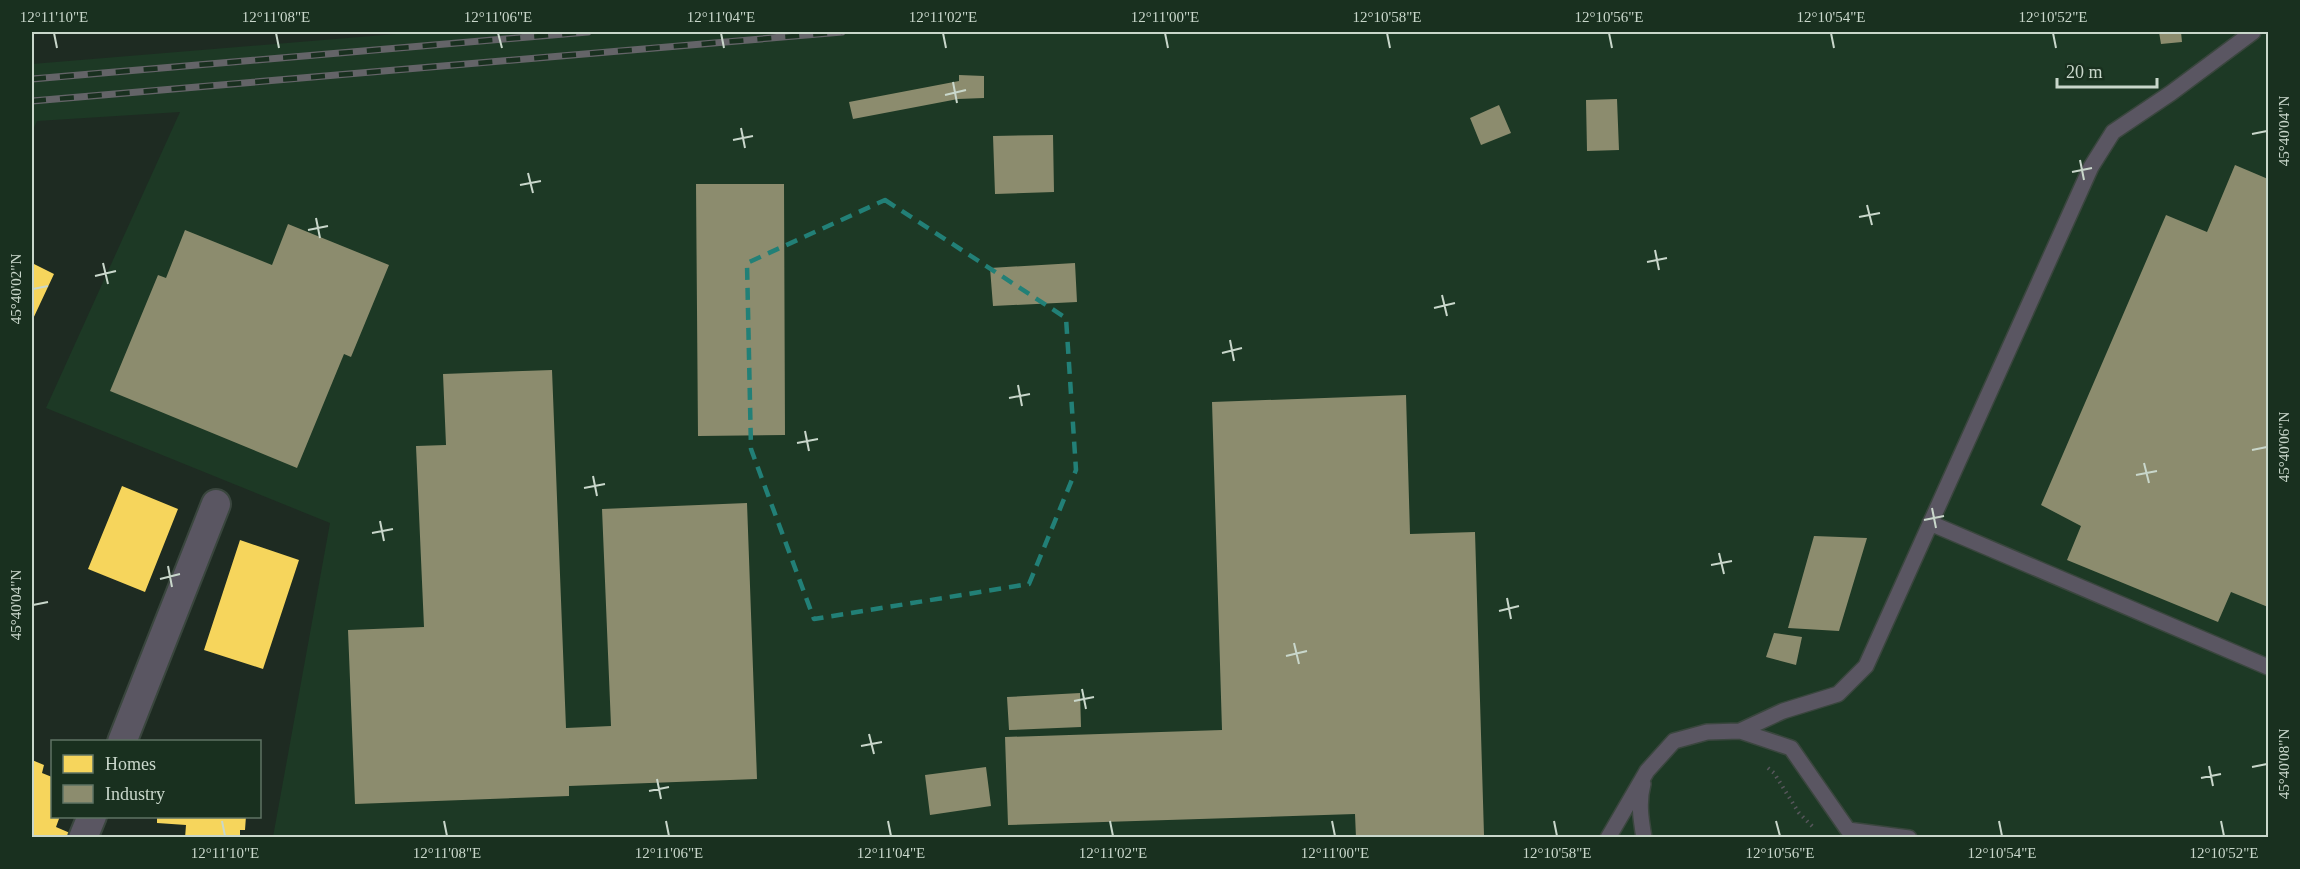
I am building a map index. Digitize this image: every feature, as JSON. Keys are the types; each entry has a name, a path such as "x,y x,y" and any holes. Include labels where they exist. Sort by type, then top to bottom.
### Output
{"street":[{"path":"122,740 216,504"},
{"path":"83,837 91,818"}],"lane":[{"path":"1740,731 1783,711 1838,694 1866,666 2091,167 2113,132 2171,93 2253,32"},
{"path":"1930,523 2268,667"},
{"path":"1608,837 1647,771 1674,741 1707,732 1740,731 1791,748 1848,830 1909,837"},
{"path":"1644,837 1640,815 1641,792 1647,771"}],"path":[{"path":"1766,767 1774,773 1799,813 1815,829"}],"highlighted area":[{"path":"885,200 1066,318 1076,470 1029,584 814,619 751,449 747,263"}],"shaded area":[{"path":"420,32 2268,32 2268,837 273,837 330,523 46,408 180,112 37,121 32,132 32,64"}],"building: Homes":[{"path":"32,263 54,274 32,321"},
{"path":"122,486 178,509 145,592 88,569"},
{"path":"240,540 299,560 263,669 204,650"},
{"path":"32,760 44,765 42,773 51,777 51,818 59,818 56,827 70,833 68,838 32,838"},
{"path":"157,818 246,818 245,830 240,830 240,838 185,838 186,825 157,823"}],"building: Industry":[{"path":"2159,32 2181,32 2182,42 2161,44"},
{"path":"959,75 984,76 984,98 958,99 853,119 849,102 959,81"},
{"path":"1617,99 1619,150 1587,151 1586,100"},
{"path":"1499,105 1511,133 1481,145 1470,118"},
{"path":"1053,135 1054,192 995,194 993,136"},
{"path":"2235,165 2268,179 2268,607 2231,592 2218,622 2067,560 2081,526 2041,505 2166,215 2207,232"},
{"path":"696,184 784,184 785,435 698,436"},
{"path":"288,224 389,265 351,357 344,354 297,468 110,391 158,275 166,278 185,230 272,265"},
{"path":"1075,263 1077,302 993,306 990,268"},
{"path":"552,370 566,728 611,726 602,509 747,503 757,779 569,786 569,796 355,804 348,630 424,627 416,446 446,445 443,374"},
{"path":"1406,395 1410,534 1475,532 1484,835 1356,838 1355,814 1008,825 1005,737 1222,730 1212,402"},
{"path":"1814,536 1867,538 1839,631 1788,628"},
{"path":"1774,633 1802,637 1796,665 1766,657"},
{"path":"1080,693 1081,727 1009,730 1007,697"},
{"path":"986,767 991,806 930,815 925,775"}],"railway":[{"path":"32,79 588,32"},
{"path":"32,101 842,32"}]}
